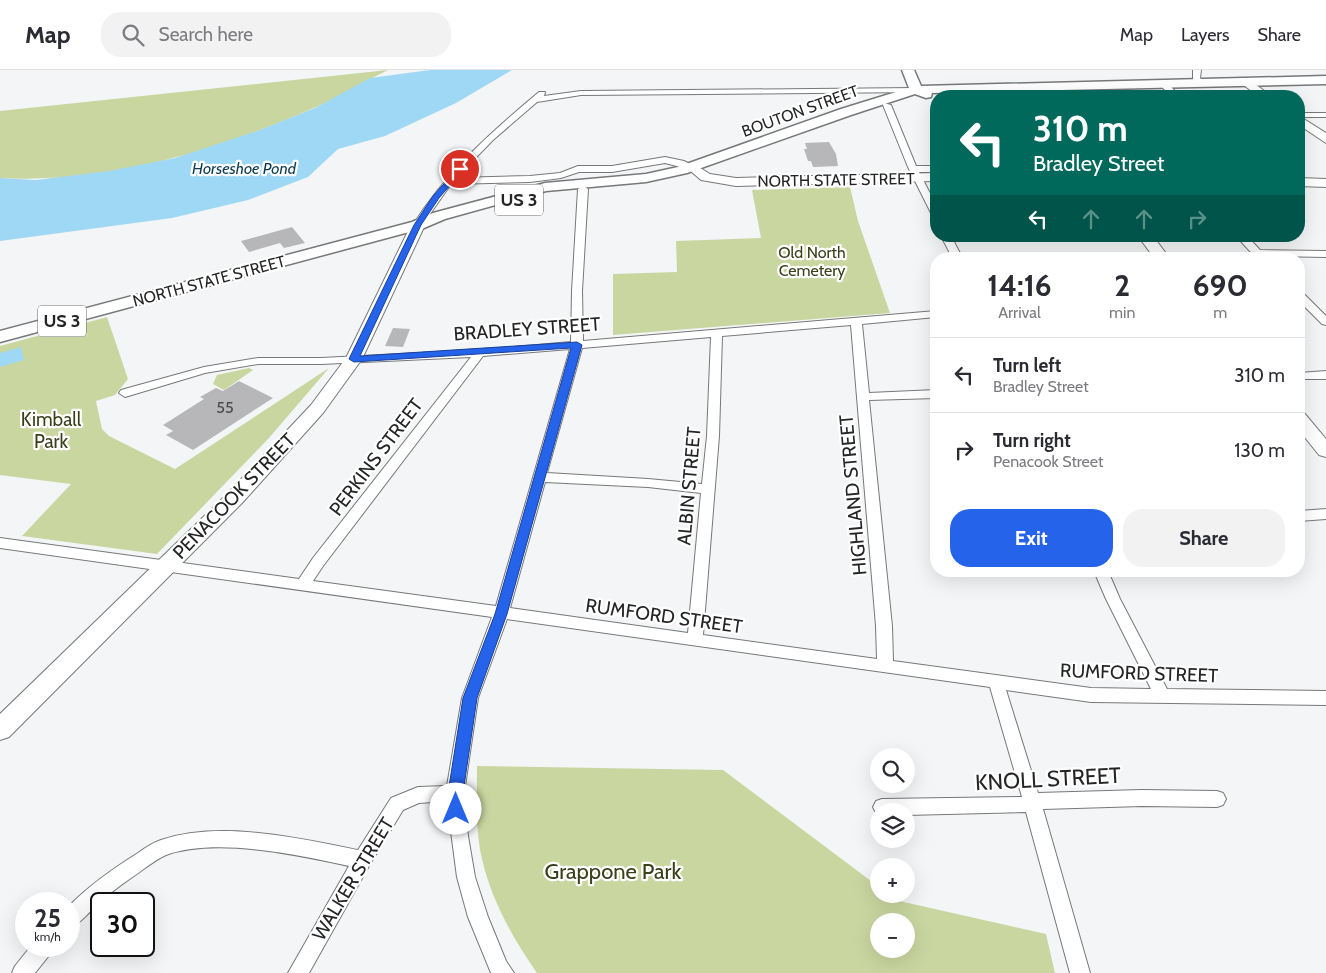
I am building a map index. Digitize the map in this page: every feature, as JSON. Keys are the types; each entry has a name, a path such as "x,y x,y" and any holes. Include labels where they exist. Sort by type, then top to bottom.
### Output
{"main road":[{"path":"908,70 924,91"},
{"path":"924,91 925,76"},
{"name":"US 3","path":"1085,90 1164,84 1326,80"},
{"name":"US 3","path":"924,91 930,91"},
{"name":"BOUTON STREET","path":"687,169 887,105 924,91"},
{"name":"BOUTON STREET","path":"687,169 846,112 924,91"},
{"name":"NORTH STATE STREET","path":"418,225 434,223 555,191 656,184 687,169"},
{"name":"NORTH STATE STREET","path":"0,337 418,225 440,216 545,186 646,178 687,169"}],"street":[{"path":"1197,70 1196,78 1202,84"},
{"path":"1247,83 1257,90"},
{"path":"1164,84 1170,90"},
{"path":"418,225 428,208 449,181 479,148 548,89 581,93 807,92 848,99 860,96 852,91 924,91"},
{"path":"535,100 581,93"},
{"path":"887,105 915,173 930,202"},
{"path":"1305,115 1326,115"},
{"path":"1305,124 1326,139"},
{"path":"449,181 530,179 561,175 578,169 612,169 665,160 687,169"},
{"name":"NORTH STATE STREET","path":"687,169 696,180 718,185 736,182 915,173 930,176"},
{"path":"915,173 930,170"},
{"path":"1305,182 1325,183"},
{"path":"504,973 499,968 478,917 466,877 459,836 455,793 470,698 501,614 577,345 577,291 583,189"},
{"name":"PENACOOK STREET","path":"0,730 235,498 317,409 354,359 418,225"},
{"path":"1150,242 1158,252"},
{"path":"1247,242 1256,252"},
{"path":"1305,255 1326,254"},
{"path":"1305,301 1325,320"},
{"name":"BRADLEY STREET","path":"125,393 204,370 258,361 322,362 480,353 930,315"},
{"name":"HIGHLAND STREET","path":"856,321 884,626 885,667"},
{"name":"ALBIN STREET","path":"695,641 713,436 717,354 716,334"},
{"name":"PERKINS STREET","path":"304,584 318,562 480,353"},
{"path":"1305,376 1326,375"},
{"path":"863,398 930,394"},
{"path":"1305,425 1326,451"},
{"path":"541,477 648,483 707,489"},
{"path":"1305,516 1326,514"},
{"name":"RUMFORD STREET","path":"0,543 1091,695 1326,698"},
{"path":"1104,577 1163,697"},
{"path":"996,682 1032,801 1080,973"},
{"name":"WALKER STREET","path":"298,973 362,860 397,804 418,795 455,793"},
{"name":"KNOLL STREET","path":"915,807 1022,805 1032,801 1142,798 1217,799"},
{"path":"80,908 96,892 162,848 198,841 238,841 298,846 362,860"},
{"path":"22,973 35,957"}],"green space":[{"path":"388,70 333,99 277,124 200,151 121,170 80,176 0,178 0,111"},
{"name":"Old North Cemetery","path":"850,187 858,221 890,313 613,335 613,274 677,272 676,241 761,238 752,190"},
{"name":"Kimball Park","path":"107,317 128,379 115,395 96,401 102,429 109,436 175,469 329,368 269,438 157,554 22,536 71,484 0,475 0,346"},
{"path":"249,368 253,370 224,390 213,384 217,375"},
{"name":"Grappone Park","path":"477,766 723,770 870,880 870,903 908,903 1046,934 1055,973 537,973 504,918 491,889 482,859 478,836"}],"water":[{"name":"Horseshoe Pond","path":"430,70 512,70 456,103 385,136 338,149 308,177 248,200 172,218 0,241 0,178 36,180 109,171 175,158 260,130 315,108 370,78"},
{"path":"21,347 24,360 0,367 0,353"}],"building":[{"path":"829,142 836,154 838,166 813,167 811,161 808,161 804,149 807,149 805,143"},
{"path":"292,227 305,243 284,248 280,243 249,252 241,241"},
{"path":"393,328 410,329 403,347 385,346"},
{"path":"239,381 273,398 193,450 166,435 173,431 163,425 204,399 200,397 216,388 223,391"}],"route":[{"path":"456,809 455,793 470,698 501,614 577,345 480,353 354,359 424,214 460,169"}]}
